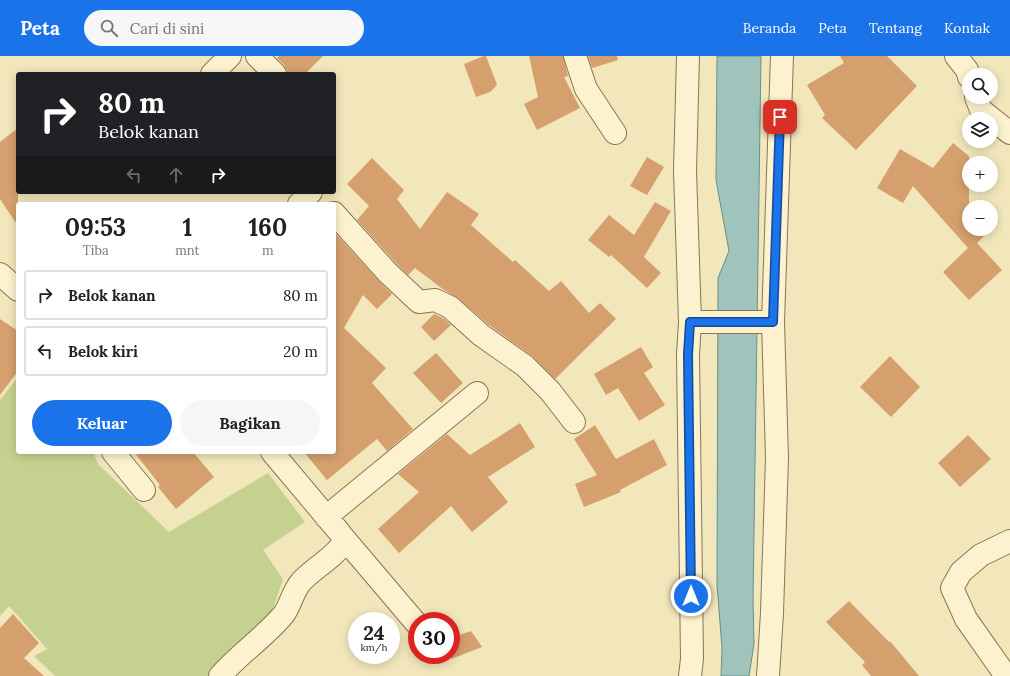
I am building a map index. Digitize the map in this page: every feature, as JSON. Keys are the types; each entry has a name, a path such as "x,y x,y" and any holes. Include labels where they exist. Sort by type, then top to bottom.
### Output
{"street":[{"path":"214,72 230,56"},
{"path":"257,56 273,72"},
{"path":"575,56 586,90 615,133"},
{"path":"688,56 685,171 690,322 688,355 692,651 690,676"},
{"path":"768,676 772,613 777,458 773,322 782,56"},
{"path":"956,56 965,68"},
{"path":"979,104 981,110 1010,133"},
{"path":"301,202 309,194"},
{"path":"319,194 325,202"},
{"path":"336,215 387,272 419,302 435,300 450,306 481,336 525,366 550,391 574,422"},
{"path":"0,274 16,288"},
{"path":"690,322 773,322"},
{"path":"326,517 477,393"},
{"path":"115,454 144,490"},
{"path":"274,454 408,614"},
{"path":"220,676 280,618 290,605 301,582 338,548 343,537"},
{"path":"1006,676 966,619 952,588 961,572 981,555 1010,541"}],"green space":[{"path":"16,380 16,454 94,454 98,464 169,532 268,473 305,522 263,550 283,579 272,612 209,673 208,676 55,676 34,656 47,649 9,606 0,616 0,400"}],"water":[{"path":"717,56 761,56 753,601 754,644 749,676 721,676 722,648 717,585 718,278 729,251 716,180"}],"building":[{"path":"279,56 323,56 307,72 287,72 284,65 277,58"},
{"path":"486,56 497,85 490,92 476,97 464,64"},
{"path":"529,56 563,56 568,76 564,77 580,108 537,130 524,104 538,97"},
{"path":"588,56 617,56 618,60 592,68"},
{"path":"840,56 887,56 917,86 856,150 822,118 825,115 807,85 844,63"},
{"path":"16,130 16,194 18,194 18,202 16,202 16,223 0,199 0,142"},
{"path":"953,143 969,156 962,156 962,192 969,192 969,200 962,200 962,236 984,236 977,243 1002,270 969,300 943,272 968,248 913,186 903,203 877,188 900,149 933,168"},
{"path":"647,157 664,167 647,195 630,186"},
{"path":"372,158 404,190 397,199 420,229 447,192 479,214 471,225 513,262 515,260 549,291 561,281 589,313 600,303 616,319 555,379 532,356 489,325 458,298 444,290 415,268 408,275 357,220 369,206 347,184"},
{"path":"655,202 671,211 644,257 661,273 647,288 611,255 609,257 588,240 609,215 634,235"},
{"path":"336,234 392,294 377,309 363,295 344,328 386,368 372,383 413,429 387,451 377,439 327,480 306,454 336,454"},
{"path":"434,314 443,318 451,325 434,341 421,327"},
{"path":"0,319 16,330 16,374 0,395"},
{"path":"641,347 653,367 644,373 665,405 639,421 618,388 606,395 594,374"},
{"path":"436,353 463,383 441,403 413,373"},
{"path":"890,356 920,387 891,417 860,387"},
{"path":"520,423 535,447 488,477 508,502 472,532 451,506 399,553 378,529 419,492 398,474 447,434 470,455"},
{"path":"595,425 616,459 654,439 667,465 620,490 621,492 584,507 575,484 597,475 574,439"},
{"path":"968,435 991,459 960,487 938,463"},
{"path":"136,454 195,454 214,477 176,509 158,487 160,485"},
{"path":"849,601 889,642 890,641 919,676 871,676 862,665 865,662 826,622"},
{"path":"13,614 39,643 24,658 44,676 0,676 0,628"},
{"path":"471,631 482,647 460,656 460,635"}],"route":[{"path":"691,596 688,355 690,322 773,322 780,117"}]}
